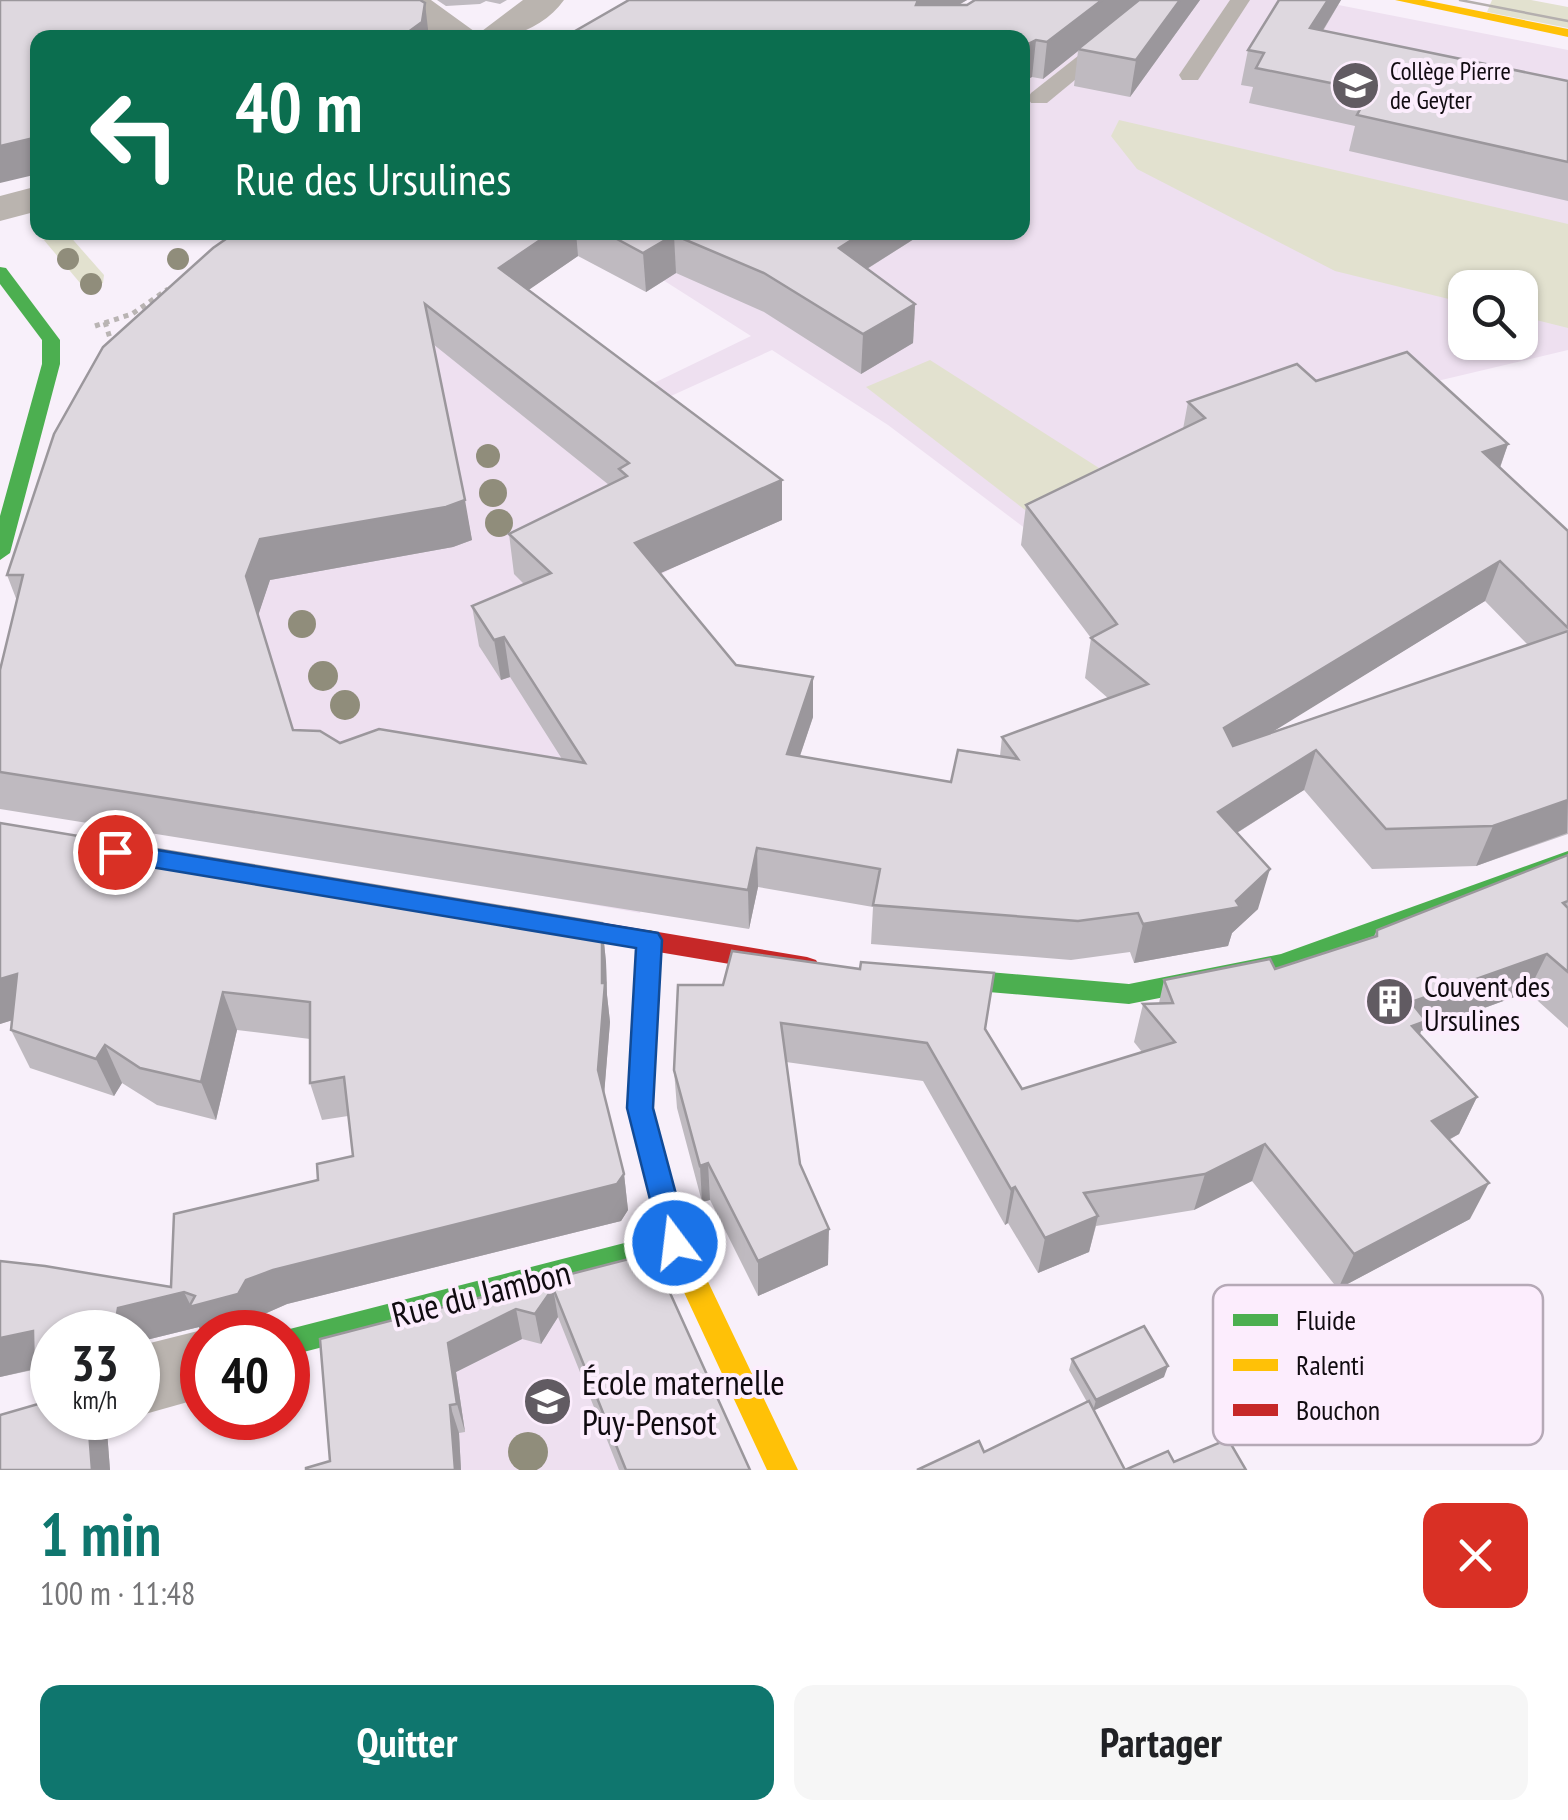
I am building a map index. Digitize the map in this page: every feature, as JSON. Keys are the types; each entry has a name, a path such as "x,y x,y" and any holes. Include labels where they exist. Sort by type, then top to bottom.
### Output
{"street":[{"path":"408,0 451,30"},
{"path":"1415,1 1568,33"},
{"path":"0,208 30,200"},
{"path":"0,272 51,340 51,364 0,553"},
{"path":"900,975 1129,994 1282,964 1568,860"},
{"path":"512,918 824,968"},
{"path":"650,940 640,1108 675,1243 783,1470"},
{"name":"Rue du Jambon","path":"310,1336 675,1243"}],"lane":[{"path":"1040,98 1162,0"},
{"path":"1190,75 1240,0"}],"path":[{"path":"51,340 132,314 178,282"}],"shaded area":[{"path":"1109,0 1313,0 1568,50 1568,350 1538,357 1538,270 1448,270 1448,360 1526,360 1395,391 1034,535 888,425 772,350 640,410 781,520 682,563 616,599 654,879 640,913 212,838 244,272 623,398 751,336 663,280 586,240 1030,240 1030,41"},
{"name":"École maternelle Puy-Pensot","path":"656,1280 740,1470 391,1470 451,1335"}],"green space":[{"path":"1492,0 1531,0 1568,7 1568,28 1487,12"},
{"path":"1119,120 1568,224 1568,328 1538,320 1538,270 1448,270 1448,299 1335,271 1137,169 1111,136"},
{"path":"44,240 73,240 104,275 103,283 86,290"},
{"path":"930,360 1099,468 1025,510 866,387"}],"building":[{"path":"0,0 425,3 422,22 411,30 30,30 30,139 0,146"},
{"path":"629,0 918,0 916,5 967,5 975,0 1102,0 1047,42 1030,43 1030,30 577,30"},
{"path":"1139,0 1180,0 1136,60 1078,49"},
{"path":"1279,0 1328,0 1310,28 1568,81 1568,162 1357,115 1370,91 1256,68 1264,53 1248,50"},
{"path":"224,240 540,240 499,268 782,480 635,543 736,665 813,677 787,754 951,782 958,750 1018,759 1002,737 1148,684 1091,638 1117,624 1026,505 1205,418 1188,402 1297,364 1316,381 1407,352 1508,444 1483,452 1568,531 1568,628 1500,561 1224,728 1233,746 1568,631 1568,800 1493,826 1386,829 1316,750 1218,812 1270,869 1236,901 1240,907 1143,924 1138,913 1078,921 873,905 880,869 757,848 748,890 0,772 0,670 23,575 7,575 54,434 103,347","holes":["425,304 629,463 619,469 627,476 509,534 551,573 472,606 494,640 504,637 585,763 379,729 340,743 320,731 293,730 246,576 260,539 446,507 465,500"]},
{"path":"619,240 665,240 643,253"},
{"path":"686,240 852,240 839,248 915,304 863,334 764,273"},
{"path":"0,823 602,923 605,983 598,1070 624,1174 617,1184 273,1270 246,1280 238,1294 189,1307 195,1296 184,1292 118,1310 30,1310 30,1332 0,1338 0,1261 171,1287 174,1214 318,1180 317,1164 353,1156 344,1077 310,1083 310,1002 223,992 201,1082 140,1068 105,1045 96,1059 11,1030 17,974 0,979"},
{"path":"1568,855 1568,901 1563,903 1568,908 1568,972 1547,954 1411,1002 1426,1021 1412,1026 1477,1097 1432,1121 1489,1183 1354,1254 1265,1144 1205,1174 1084,1193 1098,1216 1045,1238 1015,1187 1011,1189 927,1043 781,1023 800,1164 829,1229 758,1261 708,1163 700,1166 674,1070 678,985 723,985 732,951 860,969 861,962 994,973 985,1029 1022,1089 1175,1042 1143,1004 1173,1003 1164,980 1270,959 1275,969 1377,936 1377,930"},
{"path":"652,1253 750,1470 626,1470 553,1288 535,1314 516,1309 448,1343 457,1404 450,1405 455,1470 306,1470 330,1461 320,1339"},
{"path":"1144,1326 1168,1366 1096,1400 1072,1359"},
{"path":"1089,1401 1125,1470 917,1470 979,1441 984,1452"},
{"path":"30,1406 30,1440 90,1440 92,1470 0,1470 0,1415"},
{"path":"1214,1445 1231,1445 1246,1470 1125,1470 1168,1451 1174,1462"}],"tram line":[{"path":"1460,0 1568,21"}],"traffic: fast":[{"path":"0,272 51,340 51,364 0,553"},
{"path":"918,976 1129,994 1282,964 1568,860"},
{"path":"310,1336 675,1243"}],"traffic: slow":[{"path":"1402,0 1568,33"},
{"path":"650,940 640,1108 675,1243 783,1470"}],"traffic: jam":[{"path":"527,920 807,967"}],"place":[{"name":"Collège Pierre de Geyter","path":"1355,85"},
{"name":"Couvent des Ursulines","path":"1389,1002"},
{"name":"École maternelle Puy-Pensot","path":"547,1402"}],"route":[{"path":"115,852 650,940 640,1108 675,1243"}]}
